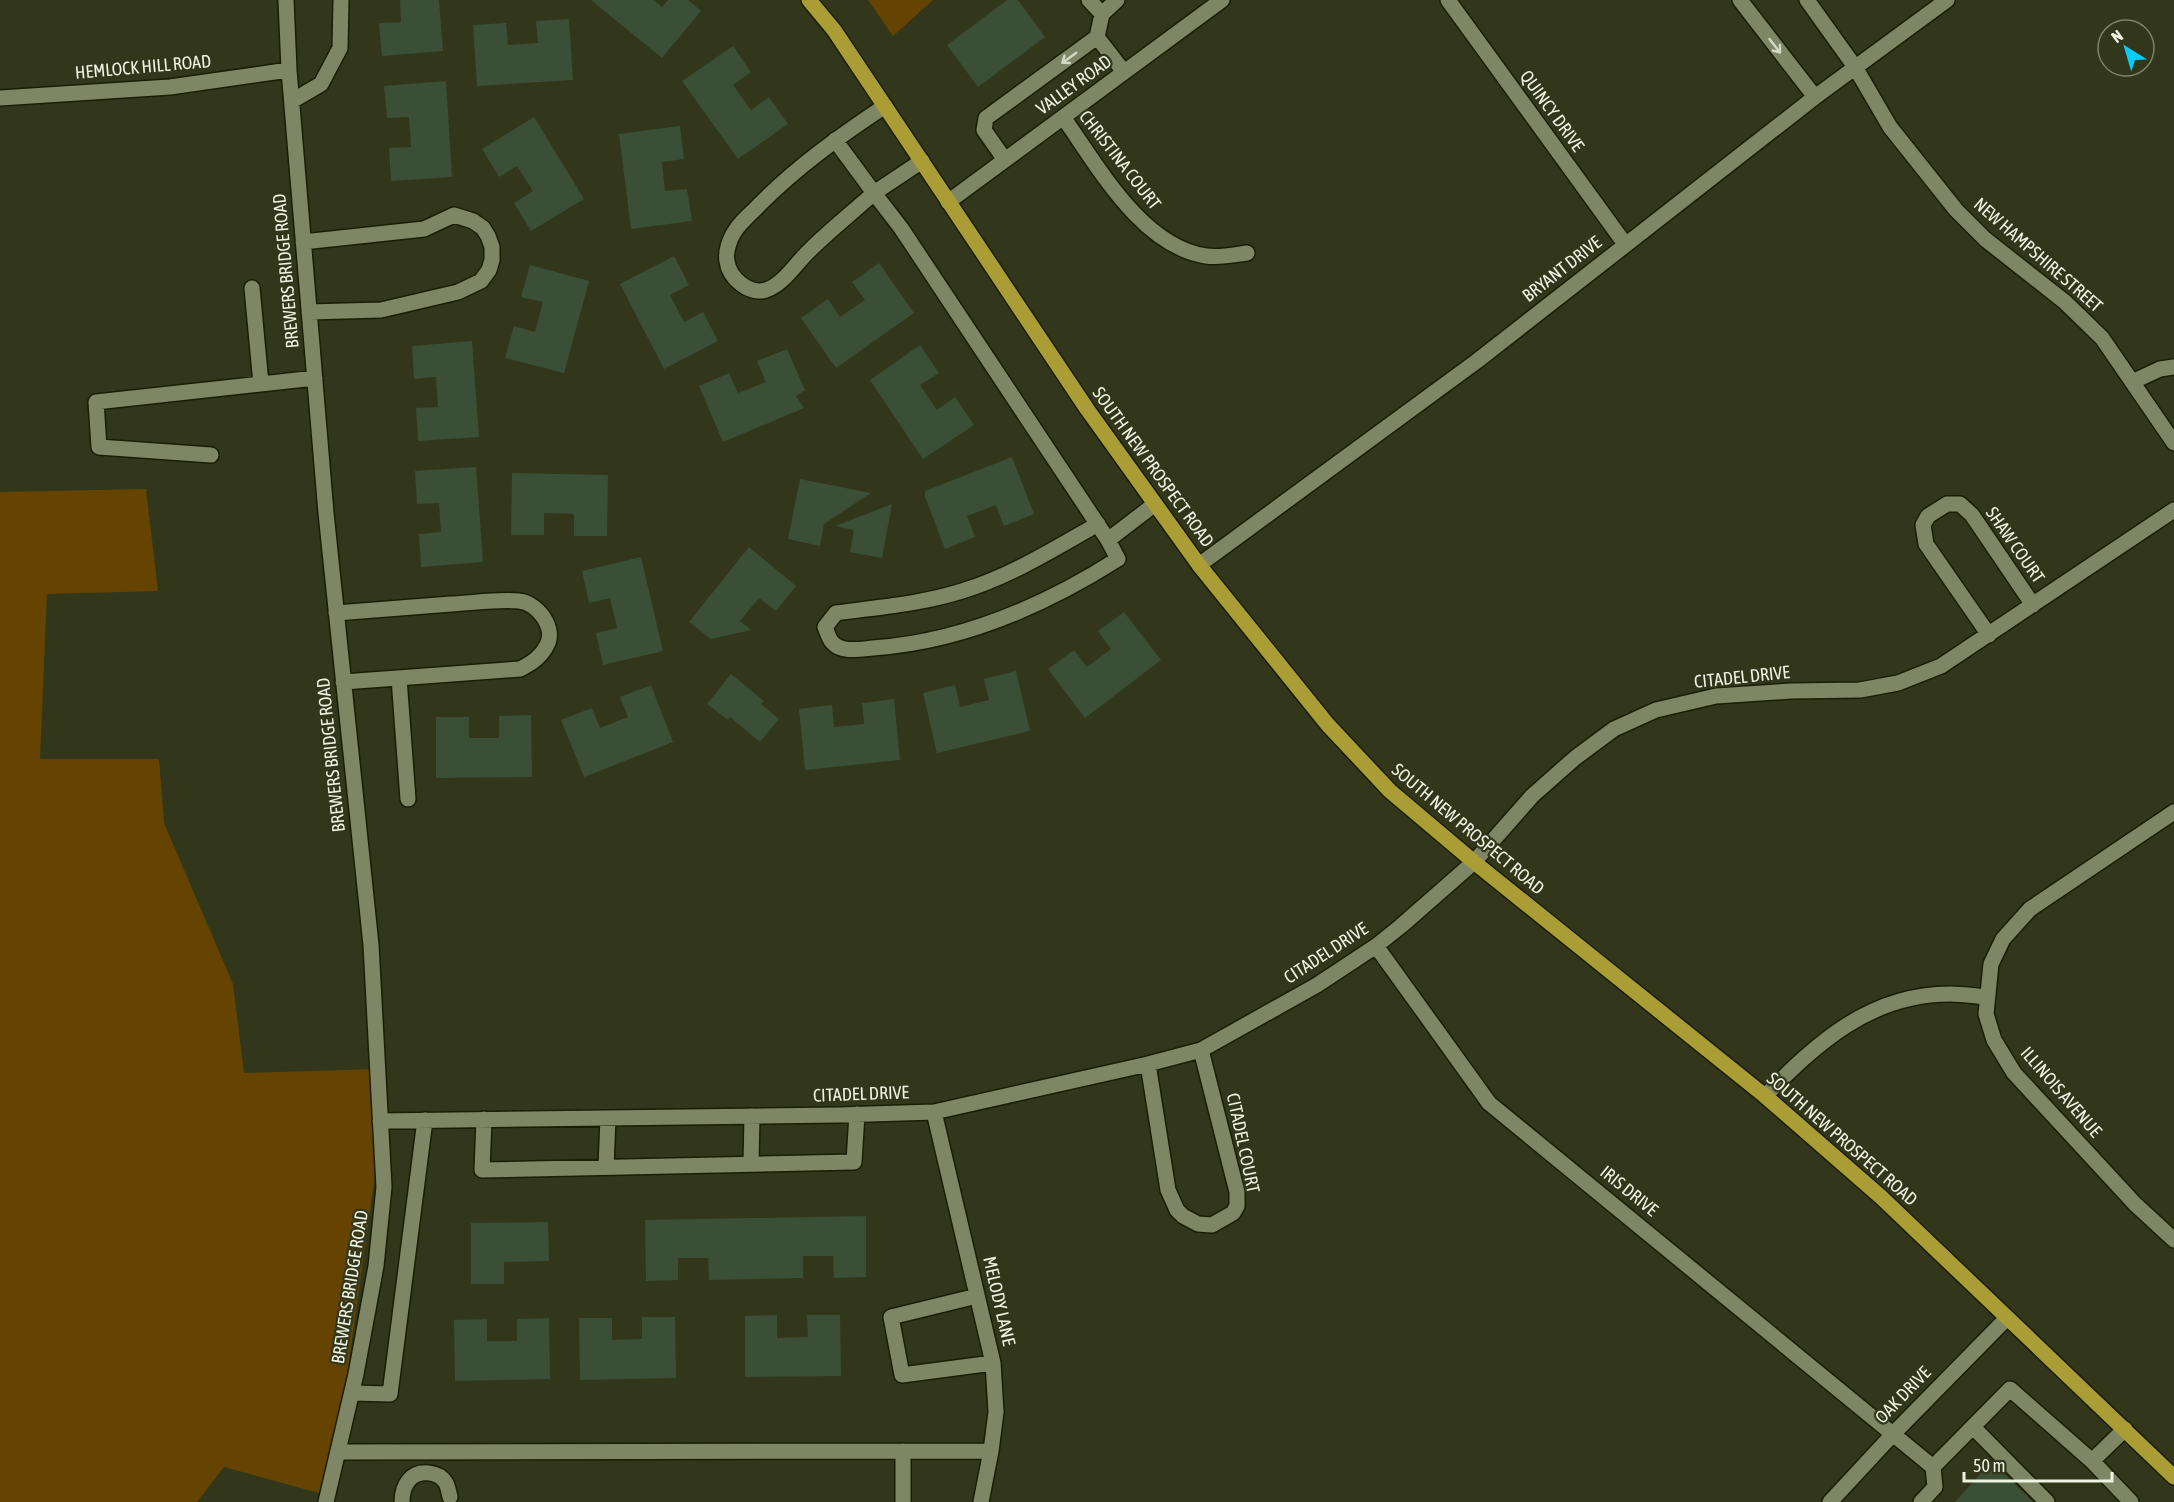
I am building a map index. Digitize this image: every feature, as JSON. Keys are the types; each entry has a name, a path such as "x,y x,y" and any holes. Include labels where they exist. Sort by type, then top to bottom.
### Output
{"main road":[{"name":"SOUTH NEW PROSPECT ROAD","path":"809,0 834,30 1087,409 1199,565 1314,708 1374,775 1390,792 1474,862 1764,1096 1881,1197 2174,1477"}],"street":[{"name":"BREWERS BRIDGE ROAD","path":"286,0 289,70 309,312 336,614 370,945 384,1187 376,1266 352,1393 326,1502"},
{"path":"292,101 321,84 340,48 341,0"},
{"path":"1089,0 1102,14"},
{"path":"1005,160 984,130 986,118 1097,37 1102,14 1117,0"},
{"name":"QUINCY DRIVE","path":"1448,0 1625,244"},
{"path":"1740,0 1815,97"},
{"name":"NEW HAMPSHIRE STREET","path":"1807,0 1855,67 1890,127 1956,210 1985,239 2065,302 2102,338 2174,443"},
{"name":"BRYANT DRIVE","path":"1199,565 1477,361 1815,97 1947,0"},
{"name":"VALLEY ROAD","path":"948,202 1219,1"},
{"path":"1097,37 1124,72"},
{"name":"HEMLOCK HILL ROAD","path":"0,98 170,87 289,70"},
{"path":"885,106 835,140 781,183 735,231 728,247 726,261 733,275 742,285 753,290 765,290 777,284 809,251 874,193 922,161"},
{"name":"CHRISTINA COURT","path":"1063,117 1124,203 1152,231 1197,254 1227,256 1247,253"},
{"path":"835,140 907,237 1098,524 1118,559 1039,604 990,624 916,643 864,649 845,649 833,643 825,627 836,613 919,602 962,591 1021,568 1098,524"},
{"path":"303,242 423,229 454,215 473,221 483,228 492,248 489,270 481,281 458,292 381,310 309,312"},
{"path":"252,288 261,384"},
{"path":"2132,382 2160,369 2174,367"},
{"path":"211,454 99,447 96,402 315,378"},
{"path":"1108,540 1155,504"},
{"name":"SHAW COURT","path":"1989,635 1926,544 1923,525 1928,516 1947,504 1960,504 1972,515 2033,605"},
{"name":"CITADEL DRIVE","path":"380,1121 934,1112 1201,1050 1317,985 1376,946 1474,862 1532,796 1575,758 1614,729 1656,710 1716,696 1791,690 1860,690 1898,683 1941,666 2174,510"},
{"path":"336,614 521,601 532,606 543,616 549,631 549,640 543,652 532,663 520,669 343,682"},
{"path":"399,678 408,799"},
{"name":"ILLINOIS AVENUE","path":"2174,813 2030,909 2003,939 1991,964 1986,1014 1994,1040 2014,1073 2135,1204 2174,1240"},
{"name":"IRIS DRIVE","path":"1376,946 1489,1103 1933,1467"},
{"path":"1764,1096 1804,1055 1833,1033 1868,1012 1916,998 1948,994 1987,996"},
{"name":"CITADEL COURT","path":"1148,1064 1168,1190 1177,1210 1183,1216 1198,1224 1212,1225 1233,1213 1237,1206 1237,1192 1201,1050"},
{"name":"MELODY LANE","path":"934,1112 993,1363 996,1412 981,1502"},
{"path":"484,1119 482,1170 854,1162 857,1114"},
{"path":"750,1164 752,1116"},
{"path":"606,1167 608,1118"},
{"path":"352,1393 390,1394 425,1120"},
{"path":"977,1296 891,1317 902,1375 993,1363"},
{"name":"OAK DRIVE","path":"1830,1502 2007,1318"},
{"path":"1922,1502 1935,1487 1933,1467 2010,1389 2092,1461 2131,1502"},
{"path":"1973,1427 2047,1502"},
{"path":"2092,1461 2125,1429"},
{"path":"903,1451 903,1502"},
{"path":"338,1452 991,1451"},
{"path":"402,1502 402,1494 410,1478 424,1472 438,1474 446,1484 450,1497"}],"shaded area":[{"path":"868,0 933,0 893,36"},
{"path":"146,489 158,591 47,594 40,759 159,759 164,823 233,984 244,1073 377,1069 382,1125 330,1496 224,1467 197,1502 0,1502 0,492"}],"building":[{"path":"400,0 439,0 443,51 382,56 379,23 401,22"},
{"path":"591,0 653,0 662,7 668,0 688,0 701,11 662,58"},
{"path":"1007,0 1018,0 1045,37 978,87 947,45"},
{"path":"569,19 573,80 477,86 473,25 506,23 508,45 538,43 536,21"},
{"path":"733,46 751,72 733,85 751,110 769,97 788,124 738,159 682,81"},
{"path":"446,81 452,177 391,181 389,148 411,147 409,117 387,118 384,86"},
{"path":"534,117 584,199 531,231 514,203 533,191 517,166 499,177 482,149"},
{"path":"680,126 684,159 662,162 665,191 687,189 692,221 631,229 619,134"},
{"path":"674,256 689,285 670,295 684,322 703,312 718,341 664,369 620,284"},
{"path":"879,263 914,313 836,368 801,318 828,299 840,317 865,300 852,282"},
{"path":"530,265 589,281 564,373 505,358 514,326 535,332 543,302 521,297"},
{"path":"472,341 479,437 418,441 416,408 438,407 436,377 414,379 412,346"},
{"path":"920,345 939,373 920,385 937,410 955,397 974,425 923,459 870,380"},
{"path":"787,349 805,390 796,396 804,408 723,442 699,386 729,373 738,393 766,382 757,361"},
{"path":"1012,457 1034,514 1004,526 996,505 967,516 975,537 945,549 925,497 925,491"},
{"path":"476,467 483,562 421,567 419,534 441,532 439,503 417,504 415,471"},
{"path":"512,473 608,475 607,536 574,536 574,514 544,513 544,535 511,535"},
{"path":"800,479 871,493 824,524 820,546 788,539"},
{"path":"892,504 882,558 850,552 854,530 835,526"},
{"path":"749,547 796,586 776,611 759,598 740,621 751,630 711,639 689,622"},
{"path":"641,557 663,651 603,665 596,633 617,628 610,598 589,603 582,571"},
{"path":"1124,612 1161,660 1085,718 1048,669 1074,650 1087,667 1111,649 1098,631"},
{"path":"1016,671 1030,731 937,753 923,693 955,685 960,707 989,700 984,679"},
{"path":"731,674 764,701 761,704 779,719 760,742 730,717 728,720 707,704"},
{"path":"651,685 673,742 584,777 561,720 592,708 600,728 628,717 620,697"},
{"path":"894,699 900,760 805,770 799,709 832,705 834,727 864,724 862,703"},
{"path":"531,715 532,777 436,778 436,717 469,717 469,738 499,738 499,716"},
{"path":"866,1216 866,1277 834,1278 833,1256 803,1256 803,1278 709,1280 708,1258 678,1258 678,1280 646,1281 645,1220"},
{"path":"548,1222 549,1261 504,1262 504,1284 471,1284 471,1223"},
{"path":"777,1315 777,1338 808,1337 807,1315 840,1315 841,1376 745,1377 745,1316"},
{"path":"642,1317 675,1317 676,1378 580,1380 579,1318 612,1318 612,1340 642,1339"},
{"path":"549,1318 550,1379 455,1381 454,1320 487,1319 487,1341 517,1341 517,1319"},
{"path":"1991,1462 2021,1490 2033,1502 1955,1502"}]}
